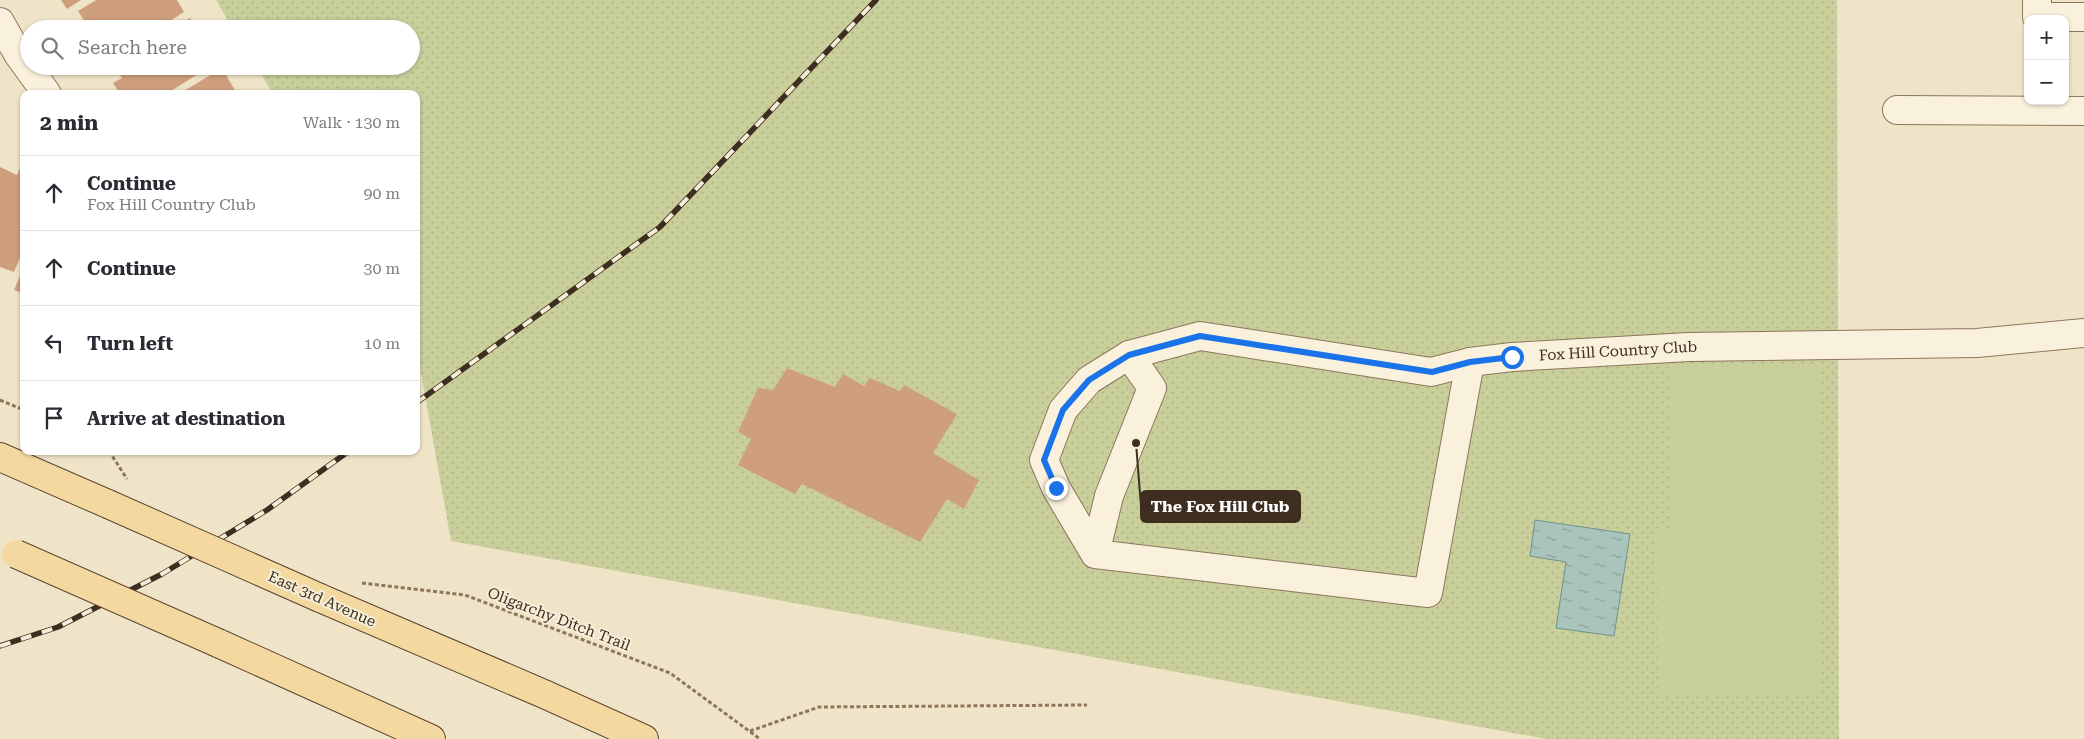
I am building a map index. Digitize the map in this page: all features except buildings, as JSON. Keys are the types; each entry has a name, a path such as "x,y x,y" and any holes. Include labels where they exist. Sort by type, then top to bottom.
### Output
{"main road":[{"name":"East 3rd Avenue","path":"0,457 320,598 553,697 644,739"},
{"path":"8,551 431,739"}],"street":[{"path":"2036,0 2037,17 2084,18"},
{"path":"0,22 9,59 20,69"},
{"path":"26,75 43,90"},
{"path":"1897,110 2084,111"},
{"name":"Fox Hill Country Club","path":"1095,554 1060,496 1044,460 1063,410 1089,380 1129,355 1200,336 1432,372 1470,362 1512,357 1689,347 1977,343 2084,333"},
{"path":"1129,355 1152,388 1109,496 1095,554 1428,593 1470,362"}],"path":[{"path":"0,400 20,408"},
{"path":"112,455 127,479 132,483"},
{"name":"Oligarchy Ditch Trail","path":"357,582 465,595 670,673 760,739"},
{"path":"750,731 820,707 1087,705"}],"green space":[{"path":"216,0 1837,0 1839,739 1547,739 451,541 420,367 420,90 271,90 261,75 420,75 420,20 228,20"},
{"path":"1819,366 1822,695 1658,696 1657,530 1669,530 1668,367"}],"water":[{"path":"1535,520 1630,534 1614,636 1556,628 1566,562 1530,556"}],"railway":[{"path":"420,400 660,227 876,0"},
{"path":"0,646 58,627 162,574 267,510 343,455"}],"place":[{"name":"The Fox Hill Club","path":"1136,443"}],"route":[{"path":"1056,488 1044,460 1063,410 1089,380 1129,355 1200,336 1432,372 1470,362 1512,357"}]}
